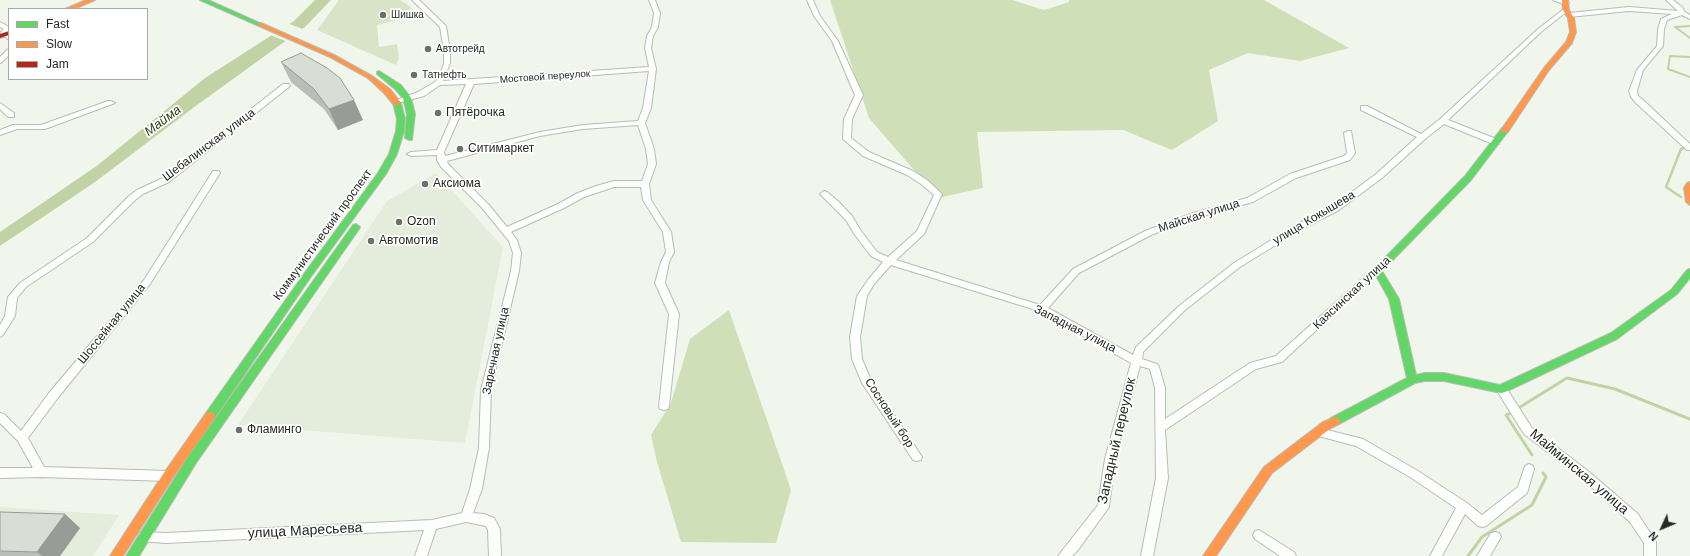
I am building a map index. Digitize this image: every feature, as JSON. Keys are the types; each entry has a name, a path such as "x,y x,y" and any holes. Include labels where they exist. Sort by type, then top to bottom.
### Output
{"main road":[{"path":"71,8 92,0"},
{"path":"77,8 98,0"},
{"path":"203,0 332,56 360,71 387,91 396,101"},
{"path":"221,0 308,36 365,64 398,87 407,98 411,114 408,141 401,160"},
{"name":"Каясинская улица","path":"1377,270 1468,178 1496,142 1546,69 1569,43 1573,32 1567,7"},
{"name":"Коммунистический проспект","path":"116,556 168,476 307,276 382,174 393,154 400,131 401,119 396,101"},
{"path":"1690,185 1688,188 1690,200"},
{"name":"Коммунистический проспект","path":"132,556 192,460 297,309 362,219"},
{"path":"1377,270 1394,300 1412,380"},
{"path":"1209,556 1268,470 1327,426 1412,380 1425,376 1444,376 1501,389 1614,336 1674,292 1690,272"}],"street":[{"path":"396,101 421,94 438,83 443,75 447,63 444,30 440,22 415,0"},
{"path":"652,0 656,13 655,28 650,36 648,48 653,69 646,108 641,123 650,149 652,164 645,184 647,200 654,208 667,232 670,252 665,262 660,283 674,314 664,406"},
{"name":"Сосновый бор","path":"810,0 817,16 835,42 859,96 848,119 848,139 866,154 910,173 938,194 921,232 889,261 871,282 862,296 855,337 857,359 866,380 917,457"},
{"path":"1556,0 1567,7 1629,9 1682,13 1690,17"},
{"path":"1669,0 1680,8 1682,13"},
{"name":"улица Кокышева","path":"1136,361 1139,350 1182,308 1237,265 1297,228 1336,208 1379,176 1422,137 1443,121 1540,30 1567,7"},
{"path":"1682,13 1664,19 1661,29 1660,46 1640,70 1633,91 1635,97 1690,148"},
{"path":"0,61 8,52"},
{"name":"Мостовой переулок","path":"438,83 653,69"},
{"path":"441,156 471,82"},
{"name":"Шебалинская улица","path":"0,333 10,316 13,297 23,284 90,240 132,198 140,192 166,180 286,86"},
{"path":"0,133 16,127 42,127 111,104"},
{"path":"0,105 11,115"},
{"path":"1364,108 1422,137"},
{"path":"1443,121 1496,142"},
{"path":"411,154 441,156 540,134 583,127 641,123"},
{"name":"Майская улица","path":"1042,309 1076,271 1148,233 1196,215 1250,200 1293,176 1348,158 1350,153 1348,133"},
{"name":"Заречная улица","path":"441,156 454,175 486,207 506,231 513,240 518,253 486,390 484,448 476,489 466,517"},
{"name":"Шоссейная улица","path":"22,438 53,396 147,282 216,173"},
{"path":"506,231 561,206 581,195 599,188 614,184 645,184"},
{"path":"824,194 849,218 874,254 889,261"},
{"name":"Западная улица","path":"889,261 936,274 1042,309 1136,361 1154,367 1160,388 1160,428"},
{"name":"Каясинская улица","path":"1160,428 1253,366 1279,359 1377,270"},
{"name":"Западный переулок","path":"1064,556 1074,546 1102,507 1110,458 1136,361"},
{"name":"Майминская улица","path":"1501,389 1528,431 1584,474 1634,518 1650,542 1650,556"},
{"path":"0,417 22,438 41,472"},
{"path":"1147,556 1162,478 1160,428"},
{"path":"1319,432 1359,442 1414,474 1463,506 1482,522 1523,490 1529,469"},
{"path":"0,473 41,472 168,476"},
{"path":"1436,556 1463,506"},
{"path":"466,517 484,518 490,522 494,529 495,556"},
{"name":"улица Маресьева","path":"144,537 166,538 432,525 466,517"},
{"path":"421,556 432,525"},
{"path":"1259,535 1290,556"},
{"path":"1483,556 1495,537"}],"shaded area":[{"path":"339,0 400,0 411,7 410,14 397,20 377,25 379,47 397,44 399,58 396,65 317,30"},
{"path":"830,0 1012,0 1044,10 1069,2 1069,0 1264,0 1349,48 1300,61 1248,53 1209,70 1218,121 1172,150 1123,130 977,132 983,188 938,198 869,118"},
{"path":"436,173 503,247 465,443 238,425 387,201"},
{"path":"729,310 791,490 776,543 681,542 657,462 651,435 671,403 690,339"},
{"path":"0,507 119,515 93,556 0,556"}],"water":[{"name":"Майма","path":"315,0 331,0 305,27 197,105 95,182 0,246 0,232 98,165 205,78 294,21"}],"pier":[{"path":"287,23 305,30 288,42 270,35"}],"building":[{"path":"301,53 327,68 340,78 354,100 329,109 314,89 281,62"},
{"path":"0,512 65,514 37,552 0,551"}],"waterway":[{"path":"1690,26 1675,27 1690,38"},
{"path":"1690,57 1670,56 1668,69 1690,77"},
{"path":"1681,197 1666,187 1681,149 1684,148"},
{"path":"1520,407 1567,378 1615,389 1690,419"},
{"path":"1509,414 1506,415 1532,455"},
{"path":"1468,556 1482,537 1532,505 1546,477 1543,473"}],"traffic: fast":[{"path":"203,0 261,25"},
{"path":"379,73 398,87 407,98 411,114 409,138"},
{"path":"210,416 307,276 382,174 393,154 400,131 401,119 397,103"},
{"path":"1412,380 1394,299 1377,270 1468,178 1505,130"},
{"path":"132,556 192,460 356,227"},
{"path":"1335,421 1412,380 1425,377 1444,377 1501,389 1614,336 1674,292 1690,272"}],"traffic: slow":[{"path":"71,8 92,0"},
{"path":"1505,130 1546,69 1569,43 1573,32 1571,18 1566,10 1565,0"},
{"path":"261,25 332,56 370,77 387,91 397,103"},
{"path":"1690,185 1688,188 1690,202"},
{"path":"116,556 168,476 210,416"},
{"path":"1209,556 1268,470 1327,425 1335,421"}],"traffic: jam":[{"path":"0,36 8,33"}],"place":[{"name":"Шишка","path":"383,15"},
{"name":"Автотрейд","path":"428,49"},
{"name":"Татнефть","path":"414,75"},
{"name":"Пятёрочка","path":"438,113"},
{"name":"Ситимаркет","path":"460,149"},
{"name":"Аксиома","path":"425,184"},
{"name":"Ozon","path":"399,222"},
{"name":"Автомотив","path":"371,241"},
{"name":"Фламинго","path":"239,430"}]}
